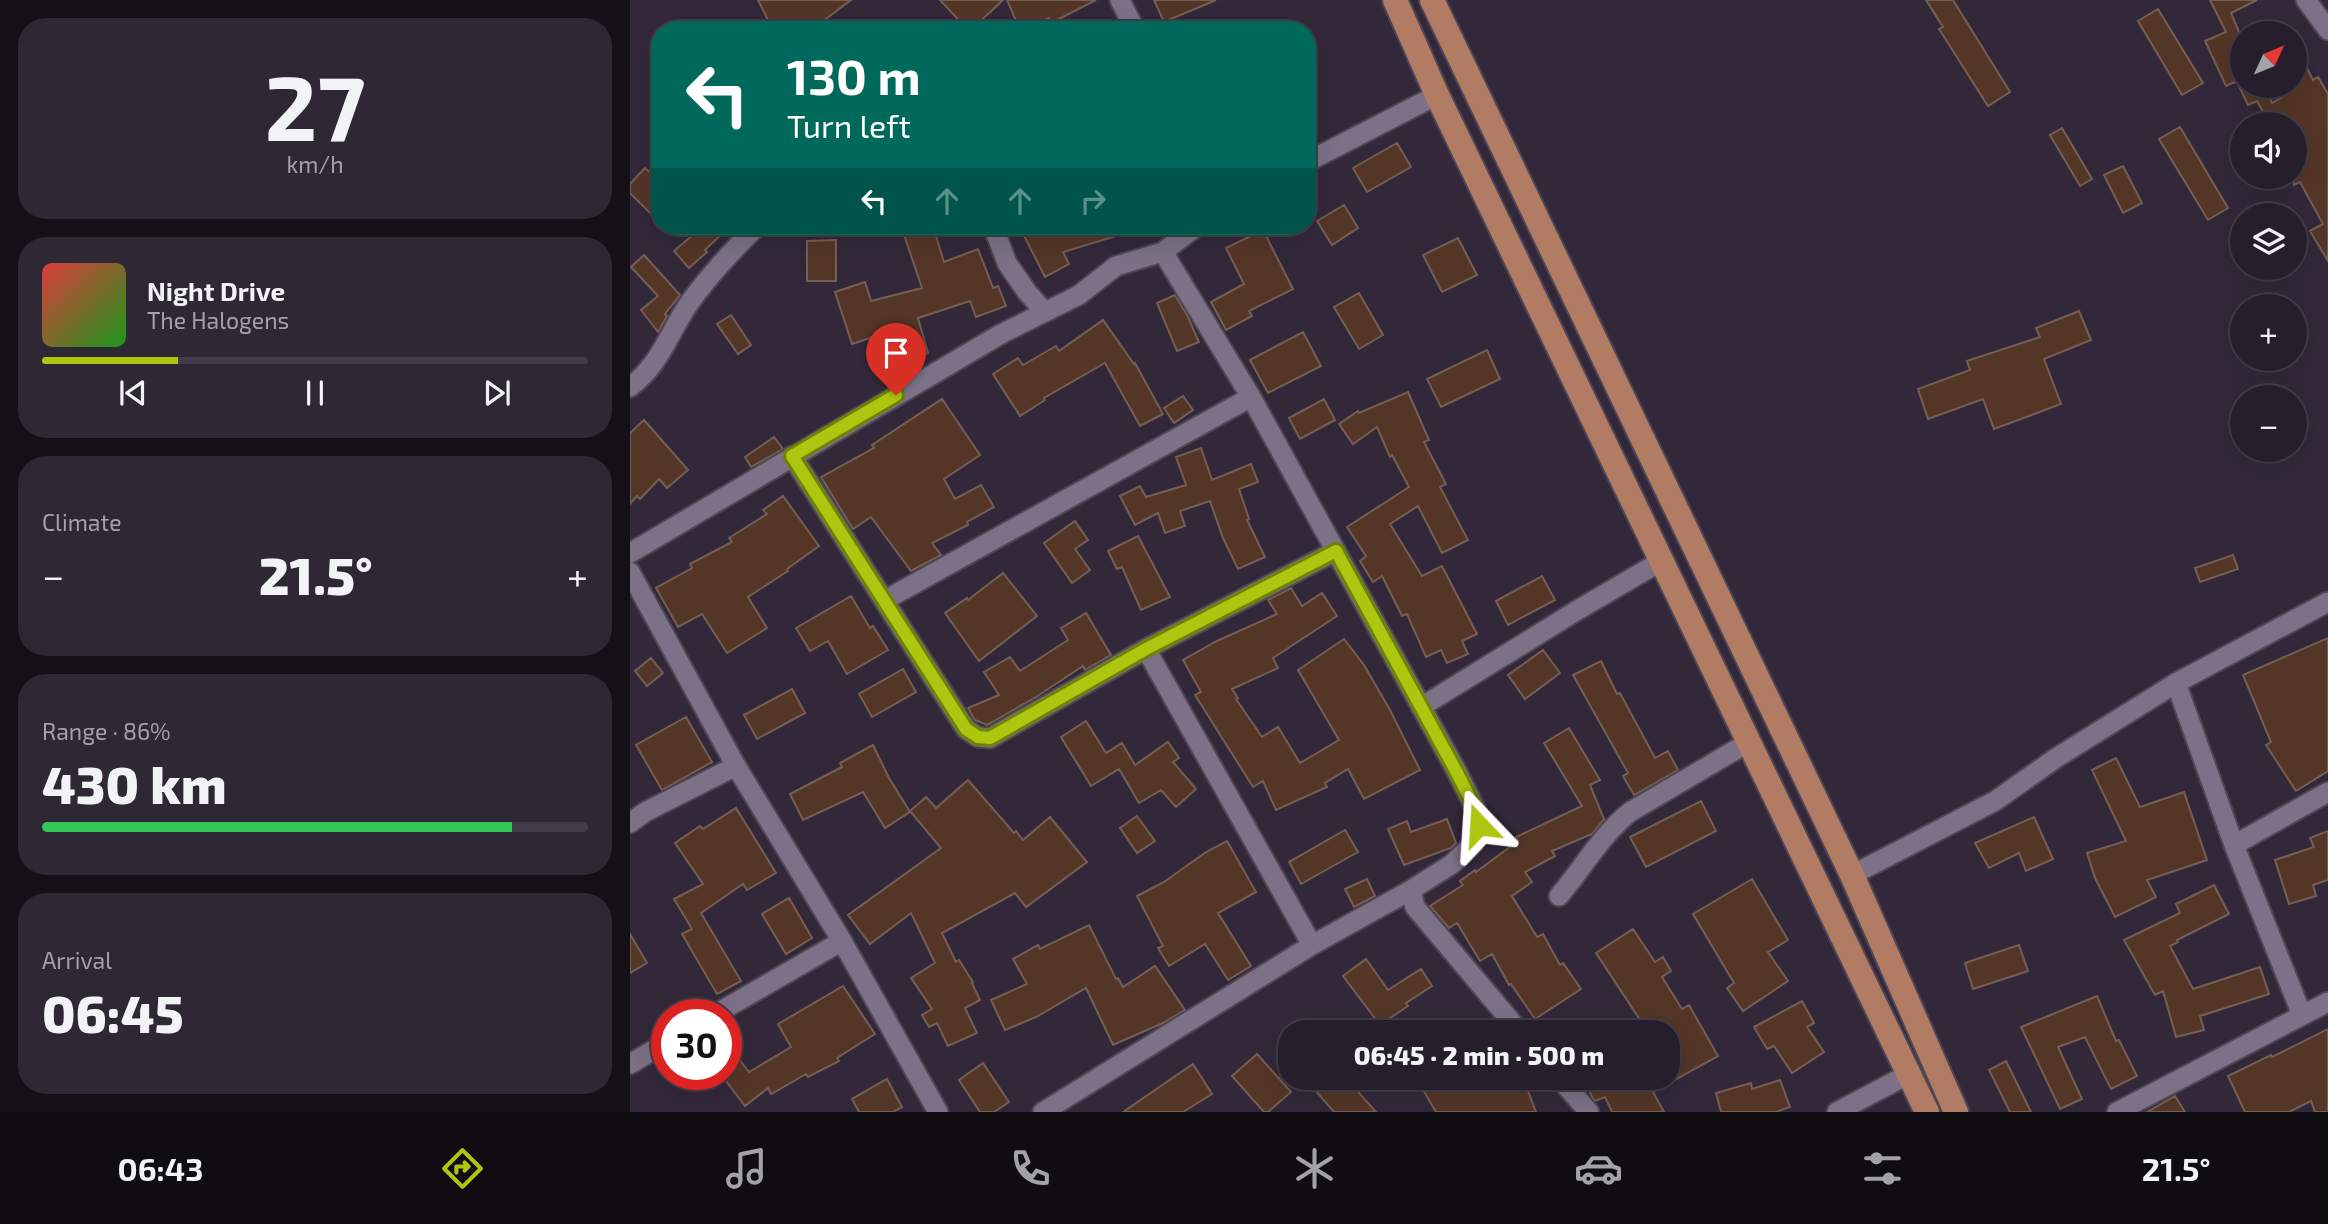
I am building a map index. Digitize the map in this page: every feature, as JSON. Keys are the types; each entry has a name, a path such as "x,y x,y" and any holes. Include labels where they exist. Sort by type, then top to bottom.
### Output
{"main road":[{"path":"1395,0 1437,95 1927,1112"},
{"path":"1432,0 1852,875 1956,1112"}],"street":[{"path":"1120,0 1130,21"},
{"path":"2306,0 2328,30"},
{"path":"1316,157 1437,95"},
{"path":"630,387 653,366 688,306 748,235"},
{"path":"996,235 1007,263 1045,312"},
{"path":"630,553 1001,334 1079,295 1116,266 1163,252 1185,235"},
{"path":"1042,1112 1312,945 1452,864 1473,844 1479,825 1476,810 1336,551 1251,397 1163,252"},
{"path":"885,600 1251,397"},
{"path":"792,456 966,729 978,737 990,738 1146,649 1336,551"},
{"path":"1421,707 1662,560"},
{"path":"630,572 736,766 842,941 938,1112"},
{"path":"1852,875 1995,800 2056,758 2176,683 2328,603"},
{"path":"1146,649 1312,945"},
{"path":"2176,683 2234,845 2301,1016"},
{"path":"1559,896 1581,871 1614,824 1749,742"},
{"path":"630,823 645,812 736,766"},
{"path":"2234,845 2328,792"},
{"path":"1411,890 1415,907 1510,1020"},
{"path":"742,999 842,941"},
{"path":"2117,1112 2328,1002"},
{"path":"630,1063 651,1051"},
{"path":"1837,1112 1909,1074"},
{"path":"1569,1090 1588,1112"}],"building":[{"path":"758,0 851,0 823,21 768,20"},
{"path":"940,0 1003,0 981,21 960,21"},
{"path":"1007,0 1096,0 1055,21 1050,21 1049,18 1042,21 1016,21"},
{"path":"1154,0 1216,0 1166,21 1164,21"},
{"path":"1926,0 1953,0 2010,92 1988,106 1939,29 1943,27"},
{"path":"2210,0 2257,0 2231,13 2234,21 2230,21 2230,84 2226,86 2205,41 2226,32"},
{"path":"2158,9 2203,83 2182,95 2138,21"},
{"path":"2307,68 2313,80 2318,77 2328,94 2328,261 2310,231 2323,224 2304,189 2307,189 2307,112 2263,112 2257,101 2248,105 2245,98 2270,98 2272,103 2280,98 2307,98"},
{"path":"2180,127 2228,208 2208,220 2159,139"},
{"path":"2062,128 2092,179 2080,186 2050,135"},
{"path":"1397,143 1411,167 1367,192 1353,168"},
{"path":"2123,166 2142,203 2123,213 2104,175"},
{"path":"645,168 651,174 651,214 630,193 630,184"},
{"path":"1344,205 1358,228 1332,245 1317,221"},
{"path":"693,235 721,235 689,268 674,251"},
{"path":"904,235 936,235 944,262 978,249 993,288 998,286 1006,306 976,317 970,301 918,318 928,353 897,361 889,332 852,344 835,292 865,282 871,301 922,288"},
{"path":"1024,235 1119,235 1063,252 1069,264 1045,277"},
{"path":"1253,235 1266,235 1293,289 1249,311 1252,316 1226,330 1211,302 1244,284 1226,248"},
{"path":"1458,238 1477,275 1442,292 1423,255"},
{"path":"836,240 836,281 807,281 807,241"},
{"path":"644,255 680,295 665,314 667,316 658,332 641,310 658,296 631,267"},
{"path":"1359,293 1383,335 1359,349 1334,307"},
{"path":"1175,295 1199,342 1177,351 1157,303"},
{"path":"2079,311 2091,340 2044,359 2061,404 1994,429 1983,399 1928,419 1918,389 1970,370 1967,361 2040,337 2036,328"},
{"path":"731,315 751,345 738,354 717,324"},
{"path":"1103,320 1135,363 1163,414 1140,426 1105,363 1044,398 1045,400 1020,416 993,374 1018,358 1023,365 1056,346 1059,351"},
{"path":"1303,332 1321,366 1268,393 1250,360"},
{"path":"1487,350 1500,379 1441,407 1427,379"},
{"path":"1408,392 1429,440 1424,442 1446,484 1440,487 1468,540 1442,553 1418,506 1390,524 1422,576 1442,566 1477,634 1462,641 1468,654 1447,663 1441,650 1426,657 1407,614 1402,616 1382,576 1373,582 1360,561 1366,556 1347,527 1409,487 1392,455 1390,457 1377,427 1353,444 1339,424 1358,411 1359,413"},
{"path":"1183,396 1193,410 1174,423 1164,408"},
{"path":"942,399 980,455 944,479 955,499 981,485 994,507 967,522 968,525 932,543 941,555 911,571 871,517 853,529 821,477 874,448 872,445"},
{"path":"1324,399 1335,420 1300,439 1289,418"},
{"path":"644,420 688,470 667,488 659,479 640,499 637,496 630,504 630,433"},
{"path":"774,437 783,449 751,467 745,457"},
{"path":"1201,448 1212,480 1251,464 1258,482 1239,489 1249,519 1247,520 1265,557 1238,569 1210,501 1180,511 1185,526 1165,533 1158,513 1135,525 1120,496 1140,486 1146,497 1186,485 1176,457"},
{"path":"783,496 819,546 787,569 788,571 748,597 767,628 727,653 702,614 678,627 656,588 692,568 690,564 732,542 729,538 767,514 763,510"},
{"path":"1075,521 1088,540 1075,549 1090,570 1072,583 1044,543"},
{"path":"1138,536 1170,597 1141,610 1122,567 1117,569 1108,551"},
{"path":"2233,555 2238,569 2200,582 2195,568"},
{"path":"1003,573 1037,616 979,661 945,613 967,598 968,600"},
{"path":"1542,576 1555,600 1508,625 1496,601"},
{"path":"1291,588 1302,606 1322,593 1337,616 1273,658 1278,668 1232,689 1262,737 1278,727 1300,763 1339,740 1298,670 1344,639 1364,665 1389,708 1420,770 1364,799 1348,769 1325,783 1327,787 1276,810 1263,781 1253,787 1195,695 1201,692 1183,660 1217,641 1277,614 1268,600"},
{"path":"851,596 870,628 873,626 888,650 847,674 828,641 810,651 796,628"},
{"path":"1086,613 1111,655 1085,670 1083,666 987,725 975,720 968,708 999,695 984,672 1010,657 1020,671 1068,640 1061,628"},
{"path":"2328,638 2328,771 2296,791 2266,745 2271,742 2243,675"},
{"path":"1543,650 1560,673 1525,699 1508,675"},
{"path":"651,658 663,673 647,686 635,671"},
{"path":"1601,661 1655,758 1668,751 1678,770 1634,795 1623,776 1628,773 1573,675"},
{"path":"903,669 916,692 872,717 859,694"},
{"path":"792,689 805,713 757,739 744,715"},
{"path":"686,717 712,762 662,790 636,745"},
{"path":"1086,721 1106,753 1122,743 1135,765 1168,742 1179,758 1173,762 1196,789 1176,807 1161,790 1139,803 1119,769 1091,786 1061,737"},
{"path":"1569,728 1600,780 1590,785 1604,819 1592,834 1552,851 1555,856 1525,872 1532,882 1512,896 1537,937 1543,934 1560,965 1563,963 1581,989 1535,1019 1511,984 1509,985 1492,954 1480,961 1457,923 1449,928 1430,906 1463,885 1460,881 1518,841 1516,837 1582,806 1544,743"},
{"path":"873,745 910,812 885,828 863,792 803,820 790,794 842,767 840,763"},
{"path":"2116,758 2140,807 2184,792 2207,860 2147,880 2156,897 2115,917 2095,878 2087,853 2126,841 2092,770"},
{"path":"968,780 1023,840 1050,817 1087,862 1026,907 1015,893 942,933 956,962 959,960 973,982 980,1000 965,1008 977,1033 948,1046 937,1023 929,1027 922,1015 932,1009 911,978 935,963 911,913 870,944 848,915 941,848 910,811 926,797 936,808"},
{"path":"1701,801 1716,831 1646,867 1630,837"},
{"path":"736,808 776,873 747,890 743,884 701,913 741,981 717,994 682,934 692,929 674,899 703,884 675,843 700,826 703,829"},
{"path":"1137,816 1155,841 1137,853 1120,828"},
{"path":"2034,817 2053,859 2026,871 2019,853 1989,868 1975,843"},
{"path":"1447,819 1456,843 1451,848 1404,865 1388,829 1407,821 1411,832"},
{"path":"1345,830 1358,852 1301,884 1289,862"},
{"path":"2328,831 2328,880 2313,885 2316,896 2289,904 2275,860 2314,847 2310,838"},
{"path":"1227,841 1256,892 1218,913 1251,966 1228,980 1205,944 1169,966 1158,948 1163,946 1137,896 1164,882 1206,852"},
{"path":"1367,879 1375,896 1354,907 1345,889"},
{"path":"1752,879 1788,940 1768,952 1788,981 1743,1011 1727,988 1734,983 1693,914"},
{"path":"2214,885 2229,914 2170,946 2193,989 2260,967 2269,994 2200,1016 2204,1030 2176,1037 2163,991 2155,995 2124,940 2180,913 2176,904"},
{"path":"789,898 812,938 786,954 762,914"},
{"path":"1089,925 1116,979 1118,978 1123,987 1155,966 1185,1010 1113,1045 1086,988 1036,1017 1005,1030 991,1000 1027,984 1013,959 1038,945 1040,949"},
{"path":"1633,929 1655,962 1663,957 1671,971 1662,977 1682,1009 1689,1005 1718,1056 1680,1077 1680,1020 1640,1020 1596,953"},
{"path":"630,934 647,963 630,973"},
{"path":"2019,945 2028,971 1973,989 1965,963"},
{"path":"1366,959 1388,990 1421,969 1432,986 1406,1003 1408,1006 1387,1020 1376,1020 1343,976"},
{"path":"843,986 875,1034 837,1058 839,1061 808,1077 806,1074 771,1094 768,1088 745,1106 733,1090 742,1090 742,1063 749,1072 791,1047 778,1024"},
{"path":"2097,996 2116,1041 2119,1040 2137,1076 2111,1089 2085,1037 2058,1047 2082,1099 2060,1109 2021,1027"},
{"path":"1802,1001 1814,1023 1807,1027 1824,1052 1792,1073 1774,1046 1767,1049 1754,1027"},
{"path":"2328,1029 2328,1112 2315,1112 2311,1101 2289,1112 2245,1112 2228,1076"},
{"path":"1257,1054 1278,1077 1278,1090 1291,1092 1268,1112 1264,1112 1232,1076"},
{"path":"2006,1061 2031,1112 2010,1112 1989,1070"},
{"path":"983,1063 1009,1102 994,1112 980,1112 959,1080"},
{"path":"1193,1064 1212,1094 1183,1112 1123,1112"},
{"path":"887,1079 902,1107 893,1112 859,1112 852,1099"},
{"path":"1780,1080 1790,1107 1776,1112 1721,1112 1716,1093 1751,1083 1752,1089"},
{"path":"1315,1090 1357,1090 1376,1112 1334,1112"},
{"path":"1423,1090 1528,1090 1536,1112 1436,1112"},
{"path":"1589,1090 1657,1090 1653,1092 1664,1112 1612,1112 1605,1097 1595,1101"},
{"path":"2175,1096 2185,1112 2147,1112"}],"route":[{"path":"896,395 792,456 966,729 978,737 990,738 1146,649 1336,551 1456,771 1476,810 1479,825"}]}
